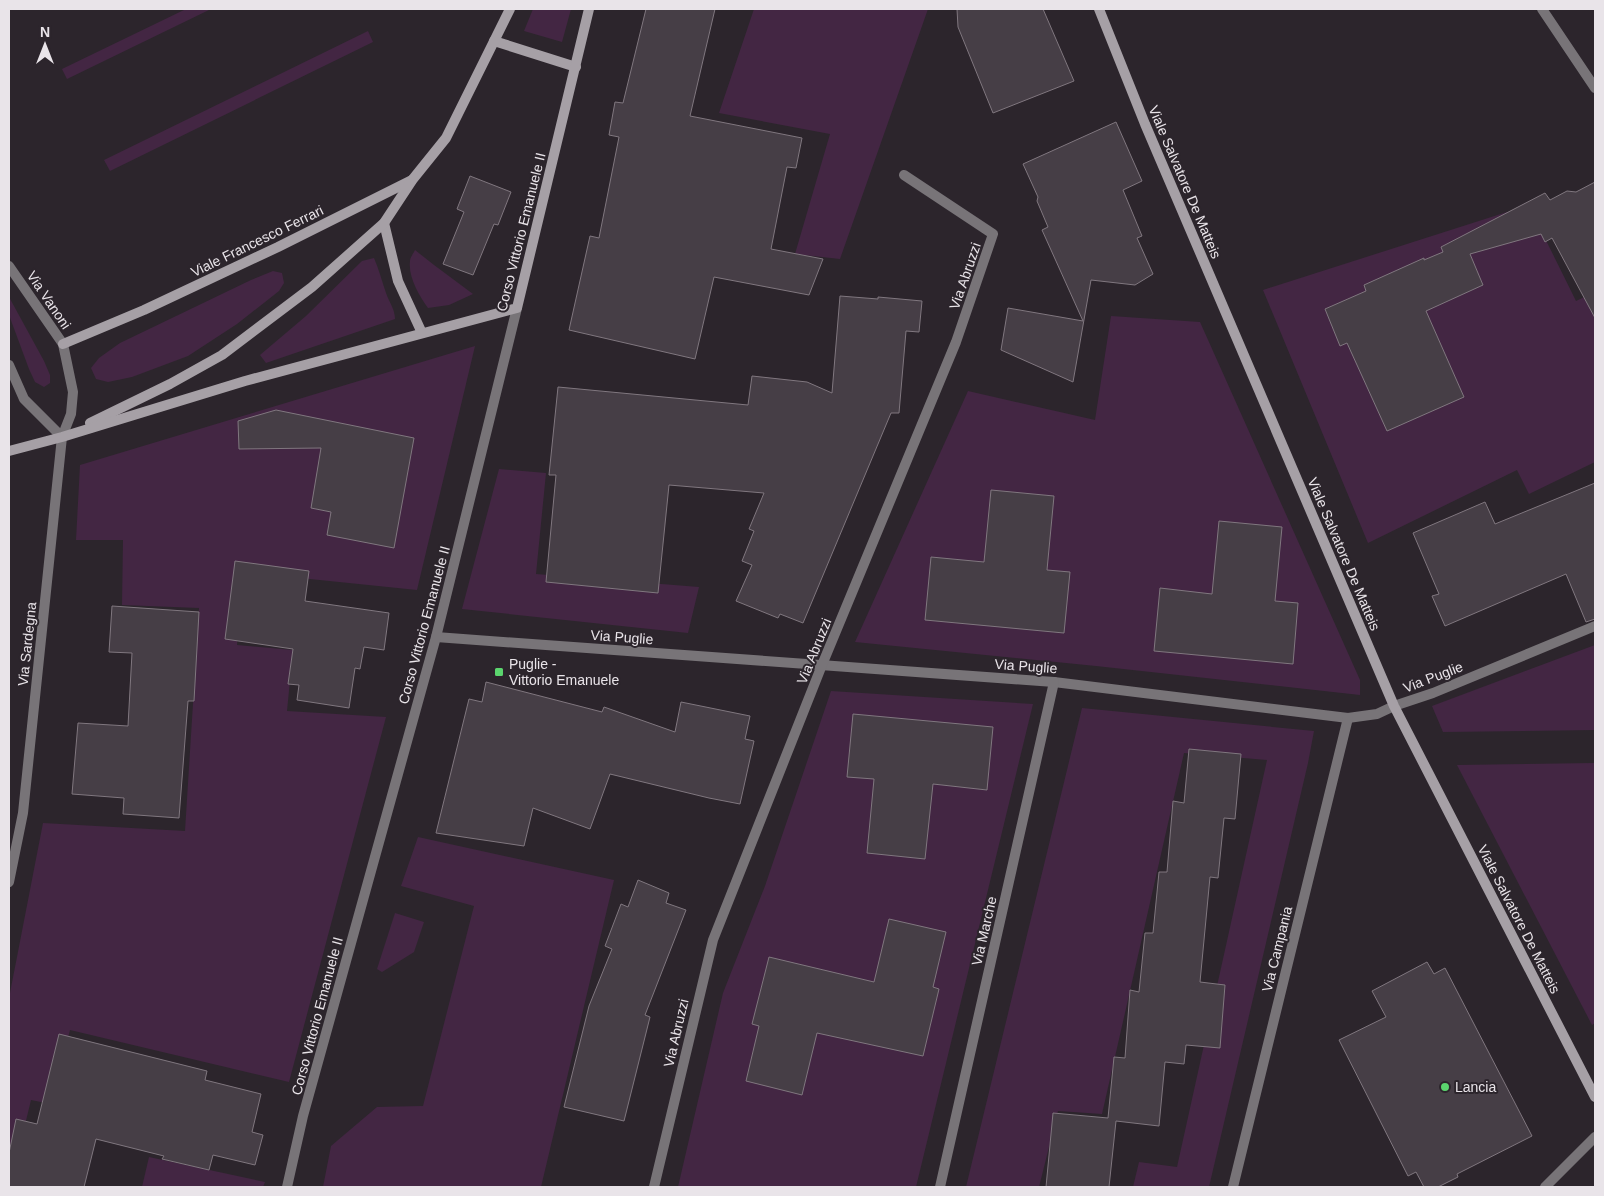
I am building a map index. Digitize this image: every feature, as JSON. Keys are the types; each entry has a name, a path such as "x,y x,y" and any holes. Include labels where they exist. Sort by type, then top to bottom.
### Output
{"street":[{"path":"62,437 222,356 312,287 384,223 413,179 446,138 510,9"},
{"name":"Corso Vittorio Emanuele II","path":"287,1187 303,1116 436,637 589,9"},
{"name":"Viale Salvatore De Matteis","path":"1099,9 1144,124 1394,706 1595,1097"},
{"path":"1542,9 1595,88"},
{"path":"494,41 576,67"},
{"name":"Via Abruzzi","path":"654,1187 712,940 822,665 956,342 993,234 904,175"},
{"name":"Viale Francesco Ferrari","path":"63,344 144,310 278,247 413,179"},
{"path":"384,223 398,281 422,333"},
{"name":"Via Vanoni","path":"9,266 63,344 73,392 71,414 62,437"},
{"path":"9,450 62,437 245,381 517,308"},
{"path":"9,365 24,399 62,437"},
{"name":"Via Sardegna","path":"9,882 23,813 62,437"},
{"name":"Via Puglie","path":"436,637 1054,682 1348,718 1377,714 1595,626"},
{"name":"Via Marche","path":"940,1187 1054,682"},
{"name":"Via Campania","path":"1233,1187 1348,718"},
{"path":"1545,1187 1595,1137"}],"shaded area":[{"path":"186,9 211,9 67,79 62,69"},
{"path":"533,9 571,9 562,42 524,31"},
{"path":"754,9 928,9 840,259 795,254 830,134 719,113"},
{"path":"368,31 373,42 110,171 104,160"},
{"path":"1507,212 1532,212 1576,301 1595,292 1595,462 1529,494 1517,470 1368,543 1263,290"},
{"path":"415,250 473,294 449,305 428,308 412,279 410,260"},
{"path":"374,258 395,319 266,363 260,355 306,316 362,261"},
{"path":"273,271 282,273 284,283 279,291 237,324 188,356 132,377 108,382 96,379 91,368 99,358 120,343"},
{"path":"9,297 50,375 50,383 44,387 35,382 29,369 9,315"},
{"path":"1111,316 1200,322 1360,680 1360,695 855,642 968,391 1095,420"},
{"path":"475,346 417,590 242,572 237,645 293,650 287,711 386,717 289,1082 70,1030 51,1104 31,1100 9,1187 9,998 43,823 185,831 199,608 122,605 123,540 76,540 80,465"},
{"path":"499,469 546,473 536,574 699,587 688,633 462,609"},
{"path":"1595,645 1595,730 1443,732 1432,706"},
{"path":"831,691 1033,704 916,1187 678,1187 723,993 765,886"},
{"path":"1082,708 1314,731 1209,1187 1133,1187 1139,1162 1177,1167 1267,760 1184,753 1102,1114 1058,1111 1039,1187 966,1187"},
{"path":"1595,763 1595,1023 1592,1025 1457,765"},
{"path":"418,837 614,880 541,1187 323,1187 331,1146 377,1107 423,1106 474,906 401,886"},
{"path":"395,913 424,922 414,952 382,972 377,969"},
{"path":"149,1157 265,1182 263,1187 142,1187"}],"building":[{"path":"646,9 715,9 690,116 802,138 796,168 787,167 771,249 823,259 809,295 714,277 695,359 569,330 590,236 599,238 619,137 609,135 615,102 623,103"},
{"path":"957,9 1043,9 1074,81 993,113 958,27"},
{"path":"1116,122 1142,181 1123,190 1142,236 1137,238 1153,274 1135,285 1091,280 1073,382 1001,350 1008,308 1083,321 1042,230 1048,227 1037,201 1038,197 1023,164"},
{"path":"470,176 511,192 498,225 494,224 473,275 443,264 464,212 457,209"},
{"path":"1595,182 1595,318 1552,238 1545,242 1541,234 1470,254 1483,285 1426,311 1464,397 1387,431 1347,343 1340,346 1325,309 1366,291 1364,285 1424,258 1424,260 1443,252 1441,247 1545,193 1550,200 1567,191 1576,192"},
{"path":"840,296 922,301 919,332 906,331 899,413 891,413 803,623 780,614 778,618 736,601 752,565 742,561 754,531 749,529 764,493 669,485 658,593 546,582 556,475 549,475 558,387 748,405 752,376 807,382 832,393"},
{"path":"276,410 414,438 394,548 327,535 331,512 311,508 321,448 239,449 238,421"},
{"path":"1595,483 1595,619 1586,622 1566,574 1445,626 1432,596 1439,594 1413,533 1485,502 1495,524"},
{"path":"991,490 1054,496 1047,570 1070,572 1064,633 925,620 931,557 984,562"},
{"path":"1219,521 1282,527 1275,601 1298,603 1293,664 1154,651 1160,588 1212,594"},
{"path":"235,561 309,571 305,601 389,613 384,650 364,647 360,669 355,668 349,708 297,700 299,685 288,684 293,649 225,639"},
{"path":"112,606 199,612 194,701 188,701 179,818 123,814 124,798 72,794 78,723 128,726 132,653 109,652"},
{"path":"486,682 602,712 604,707 675,732 681,702 750,716 745,739 754,741 740,804 610,774 590,829 533,808 524,846 436,833 469,699 482,702"},
{"path":"853,714 993,727 987,790 933,784 925,859 867,853 874,779 847,777"},
{"path":"1189,749 1241,754 1235,819 1224,818 1218,878 1210,877 1200,982 1225,985 1220,1048 1186,1045 1184,1064 1165,1062 1159,1126 1116,1121 1109,1187 1046,1187 1053,1113 1108,1118 1114,1057 1125,1058 1130,990 1139,992 1145,933 1153,933 1159,872 1167,872 1173,801 1184,803"},
{"path":"638,880 669,893 666,903 686,910 645,1015 650,1017 624,1121 564,1107 589,1006 612,949 605,946 621,904 628,907"},
{"path":"889,919 946,932 933,987 939,989 923,1056 817,1033 802,1095 746,1081 759,1026 752,1024 769,957 874,982"},
{"path":"1427,962 1434,974 1445,968 1532,1136 1457,1174 1458,1177 1438,1187 1424,1187 1416,1172 1408,1176 1339,1040 1386,1017 1372,991"},
{"path":"59,1034 207,1071 205,1080 261,1094 252,1132 263,1135 255,1165 213,1155 209,1170 162,1159 164,1156 96,1139 84,1187 9,1187 9,1153 16,1119 37,1124"}],"place":[{"name":"Puglie - Vittorio Emanuele","path":"499,672"},
{"name":"Lancia","path":"1445,1087"}]}
